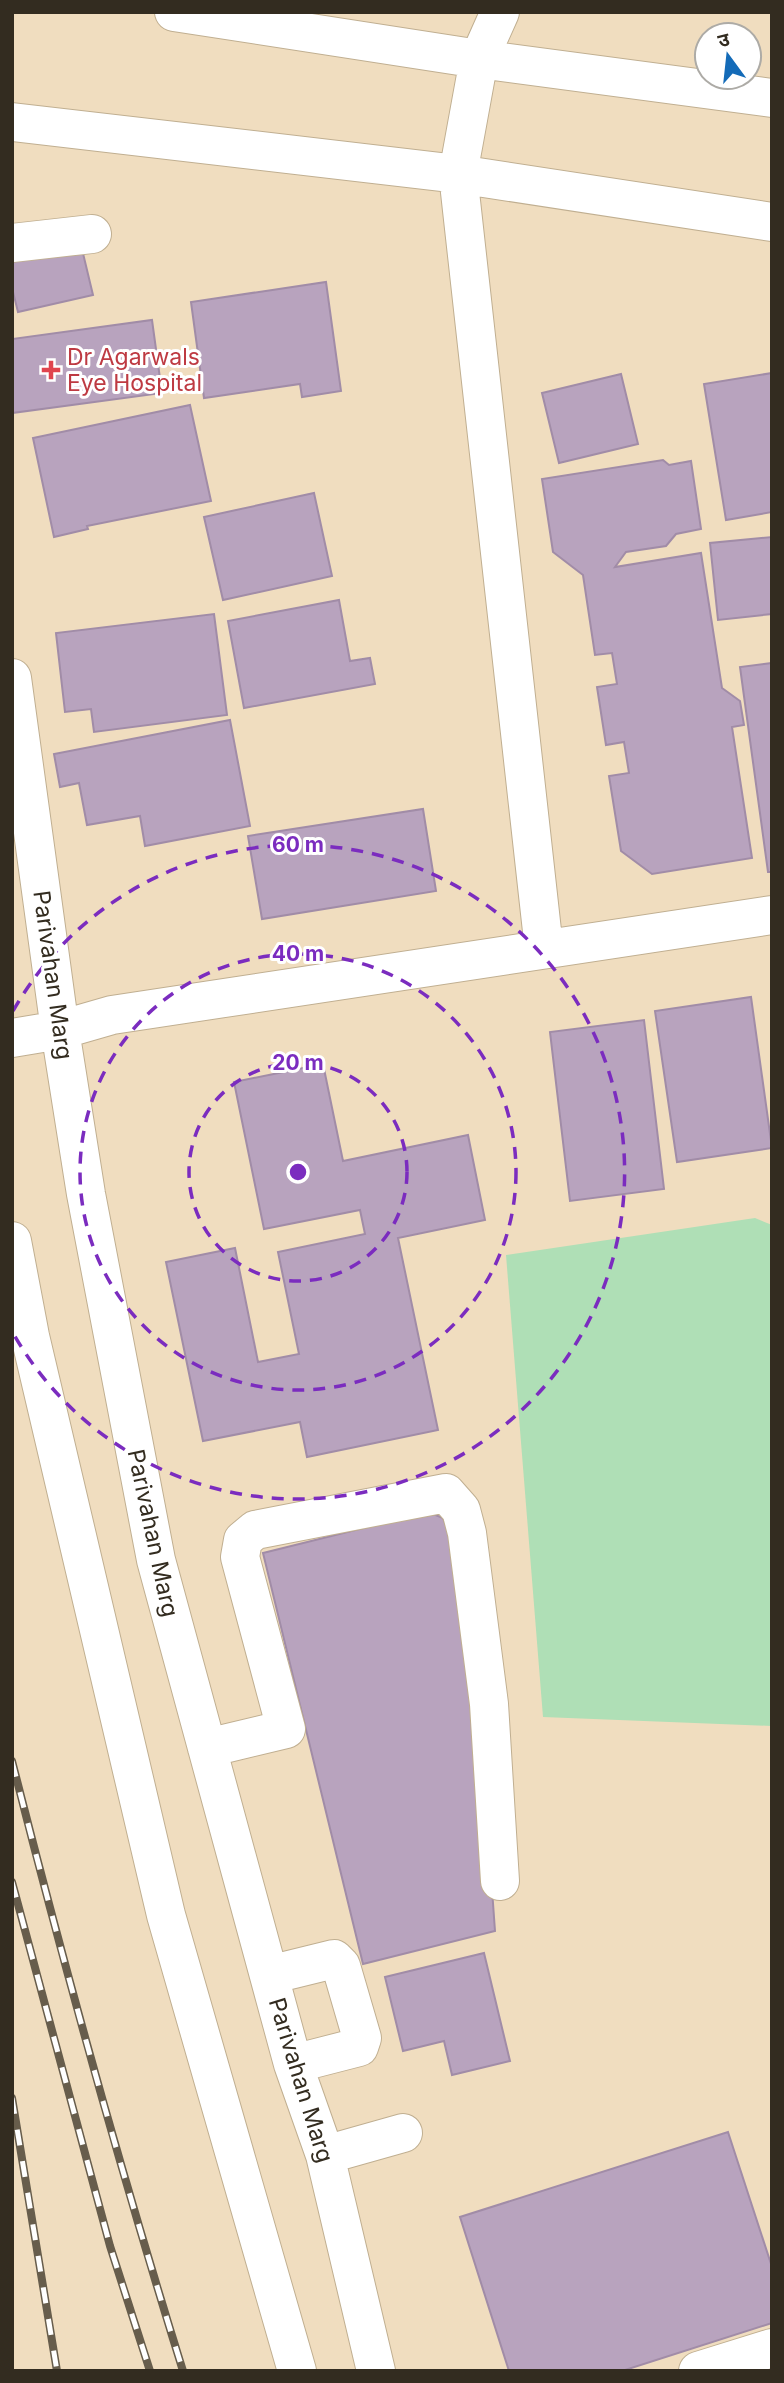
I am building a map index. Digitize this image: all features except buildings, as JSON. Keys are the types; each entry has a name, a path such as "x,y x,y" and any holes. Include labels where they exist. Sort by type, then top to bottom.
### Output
{"street":[{"path":"174,12 480,59 772,98"},
{"path":"500,12 480,59 458,174 544,949"},
{"path":"12,121 458,174 772,222"},
{"path":"12,243 92,234"},
{"name":"Parivahan Marg","path":"12,678 60,1030 86,1194 156,1560 293,2064 325,2155 376,2371"},
{"path":"12,1038 60,1030 112,1015 772,915"},
{"path":"12,1241 30,1336 166,1915 297,2371"},
{"path":"206,1748 286,1730 240,1557 243,1540 255,1530 446,1493 461,1510 467,1534 489,1704 500,1881"},
{"path":"269,1975 334,1959 341,1966 362,2038 359,2047 293,2064"},
{"path":"325,2155 403,2133"},
{"path":"698,2371 772,2348"}],"green space":[{"path":"755,1218 772,1225 772,1726 543,1717 506,1255"}],"railway":[{"path":"12,1761 93,2067 183,2371"},
{"path":"12,1882 110,2246 150,2371"},
{"path":"12,2098 57,2371"}],"place":[{"name":"Dr Agarwals Eye Hospital","path":"51,370"}]}
